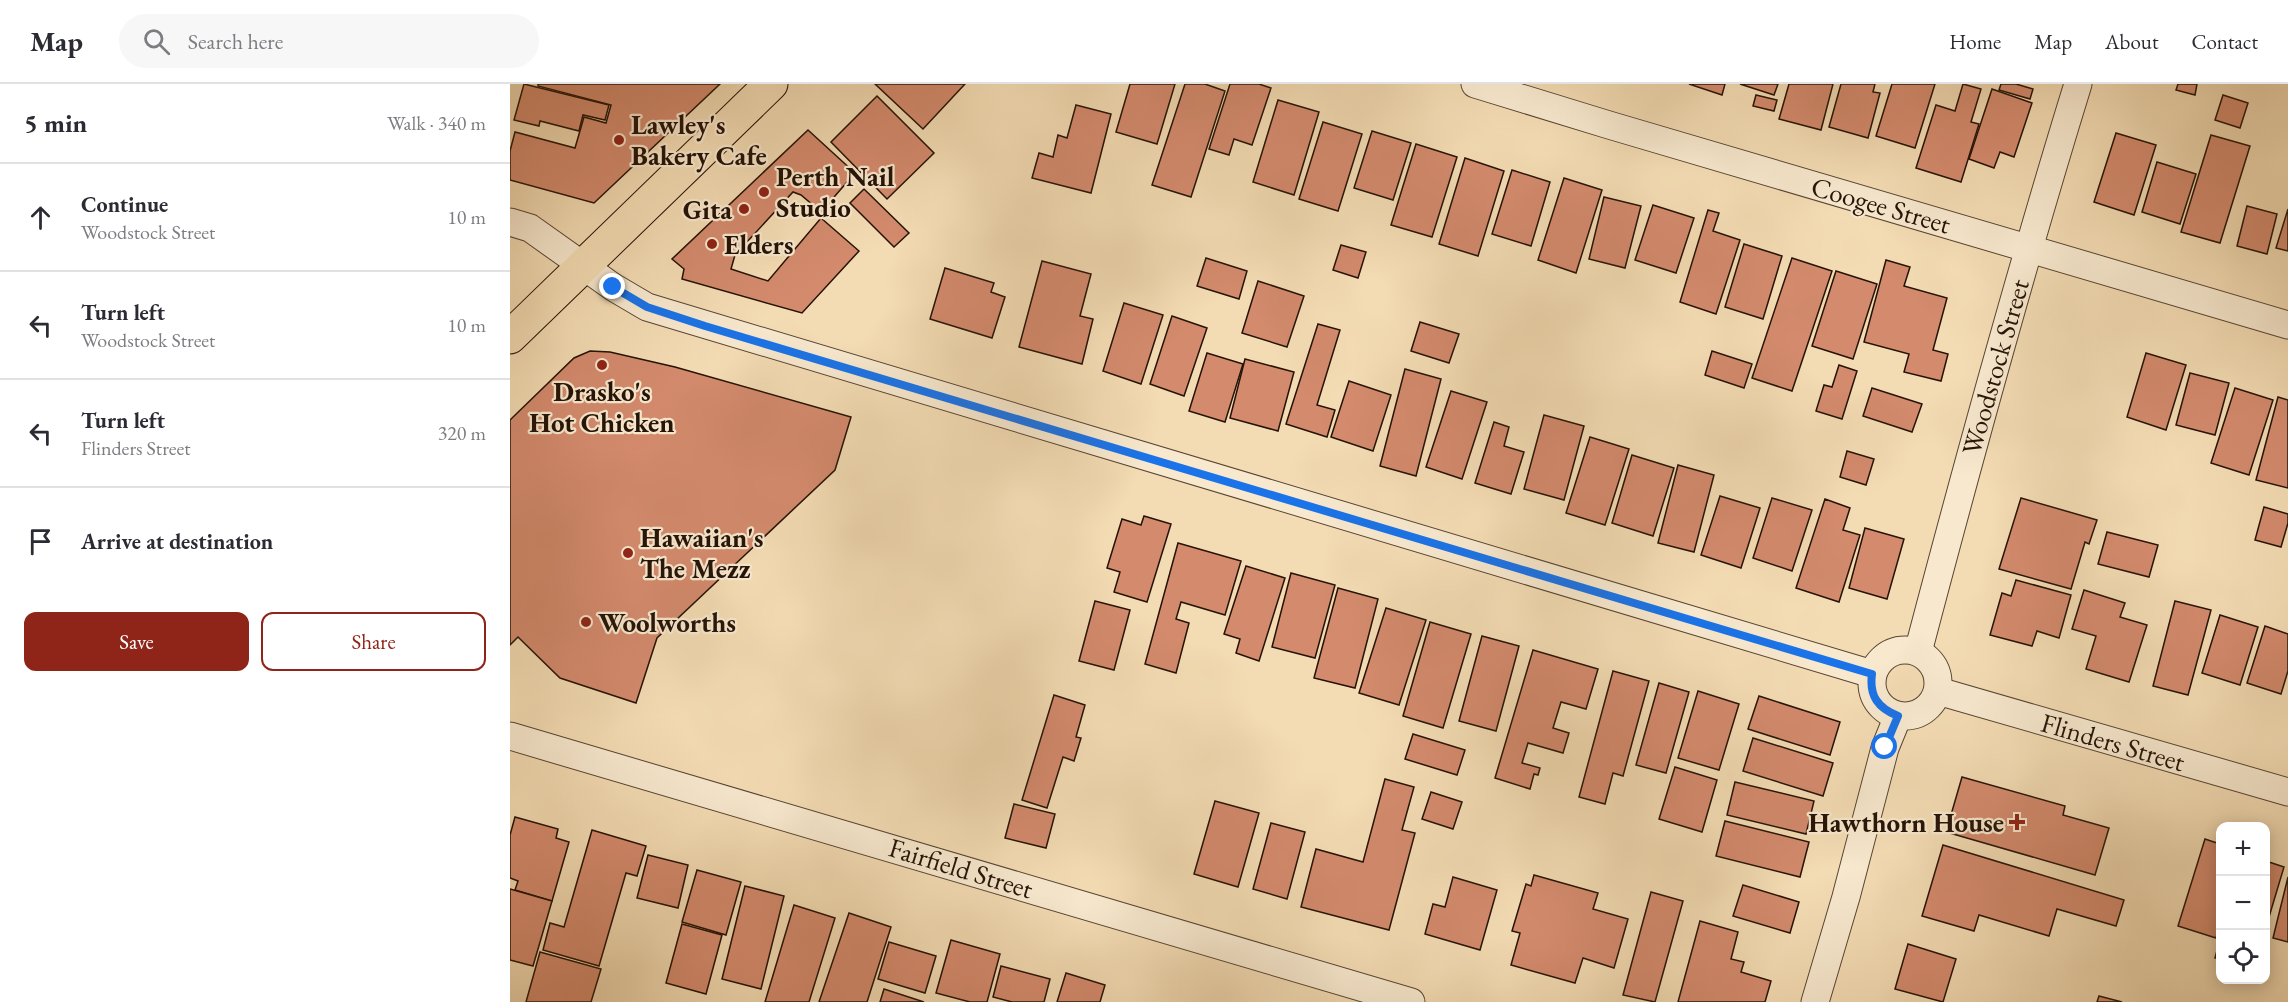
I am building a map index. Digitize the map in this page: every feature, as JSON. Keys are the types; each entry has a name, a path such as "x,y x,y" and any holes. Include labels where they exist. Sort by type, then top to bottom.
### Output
{"main road":[{"path":"510,337 771,84"}],"street":[{"name":"Coogee Street","path":"1475,84 2288,324"},
{"name":"Woodstock Street","path":"1918,652 2028,248 2078,84"},
{"path":"510,222 530,228 613,287 647,307 1872,674"},
{"path":"1901,649 1918,652 1931,662 1937,674 1938,691 1931,704 1922,712 1916,715 1898,716 1885,711 1876,702 1873,694 1872,674 1883,657 1893,651 1901,649"},
{"name":"Flinders Street","path":"1938,691 2288,792"},
{"path":"1815,1002 1846,897 1885,747 1898,716"},
{"name":"Fairfield Street","path":"510,736 1411,1002"}],"building":[{"path":"524,84 609,105 605,120 583,115 579,131 540,121 539,126 514,120"},
{"name":"Lawley's Bakery Cafe","path":"538,84 720,84 594,203 510,180 510,151 515,132 575,148 584,117 606,123 611,105 538,86"},
{"path":"875,84 965,84 923,129"},
{"path":"1130,84 1175,84 1157,144 1116,132"},
{"path":"1185,84 1205,84 1225,91 1191,197 1152,185"},
{"path":"1230,84 1259,84 1271,88 1252,145 1234,139 1229,155 1209,149"},
{"path":"1689,84 1725,84 1722,95"},
{"path":"1740,84 1778,84 1774,95"},
{"path":"1789,84 1833,84 1821,130 1779,119"},
{"path":"1841,84 1875,84 1873,92 1880,93 1868,138 1829,127"},
{"path":"1892,84 1935,84 1915,148 1876,136"},
{"path":"1963,84 1981,89 1971,122 1979,124 1961,182 1916,168 1936,105 1955,111"},
{"path":"2001,84 2016,84 2033,89 2030,99 1999,90"},
{"path":"2178,84 2197,84 2195,95 2176,90"},
{"path":"1992,89 2032,103 2014,157 2000,152 1994,168 1969,159"},
{"path":"1756,95 1777,100 1774,111 1753,106"},
{"path":"2223,95 2248,103 2240,128 2215,120"},
{"path":"877,96 934,153 887,199 831,142"},
{"path":"1278,100 1319,112 1294,195 1253,182"},
{"path":"1076,105 1111,114 1091,193 1032,178 1039,153 1053,157 1058,135 1067,138"},
{"path":"1323,122 1362,134 1338,211 1299,199"},
{"path":"808,130 855,173 821,212 801,195 793,192 735,255 731,269 768,281 821,218 859,251 802,313 682,279 684,269 672,259"},
{"path":"1372,131 1411,143 1393,200 1354,188"},
{"path":"2116,133 2156,145 2134,215 2094,202"},
{"path":"2211,135 2250,146 2220,243 2181,232"},
{"path":"1416,144 1457,157 1432,237 1391,225"},
{"path":"1465,158 1504,171 1478,256 1439,244"},
{"path":"2157,162 2196,174 2180,224 2142,212"},
{"path":"1512,170 1550,182 1531,246 1492,234"},
{"path":"1564,178 1602,190 1576,273 1538,260"},
{"path":"864,189 909,233 894,247 850,203"},
{"path":"1604,197 1641,206 1625,268 1589,259"},
{"path":"1653,205 1694,218 1676,273 1635,260"},
{"path":"2247,206 2277,214 2267,254 2237,246"},
{"path":"2288,209 2288,251 2276,248"},
{"path":"1708,210 1719,213 1713,231 1740,240 1716,314 1680,302"},
{"path":"1744,244 1782,256 1763,319 1725,307"},
{"path":"1341,245 1366,252 1358,278 1333,270"},
{"path":"1206,258 1247,271 1239,299 1197,286"},
{"path":"1792,258 1832,271 1792,391 1752,378"},
{"path":"1886,260 1910,267 1904,286 1947,298 1933,350 1948,354 1941,381 1904,372 1909,354 1864,342"},
{"path":"1042,261 1091,274 1080,316 1093,319 1082,364 1019,347"},
{"path":"945,268 994,283 991,292 1005,297 992,338 930,319"},
{"path":"1836,271 1877,284 1853,359 1812,346"},
{"path":"1258,281 1304,296 1287,347 1242,333"},
{"path":"1124,303 1163,315 1141,384 1103,371"},
{"path":"1172,316 1207,328 1184,396 1150,384"},
{"path":"1420,322 1459,334 1449,363 1411,351"},
{"path":"1318,324 1340,330 1317,405 1335,410 1327,437 1286,424"},
{"name":"Hawaiian's The Mezz","path":"590,351 610,352 675,367 851,417 835,470 657,638 636,703 560,678 518,637 510,645 510,420 574,358"},
{"path":"1712,351 1752,364 1744,388 1705,375"},
{"path":"1207,353 1243,364 1225,422 1189,411"},
{"path":"2146,353 2186,365 2166,430 2127,417"},
{"path":"1245,359 1294,372 1278,431 1230,418"},
{"path":"1839,365 1857,371 1842,419 1816,411 1824,385 1832,387"},
{"path":"1405,369 1441,379 1416,476 1380,466"},
{"path":"2190,373 2229,383 2215,435 2176,425"},
{"path":"1349,381 1391,395 1373,451 1331,437"},
{"path":"1872,388 1922,404 1912,432 1863,416"},
{"path":"2235,388 2273,400 2249,475 2211,463"},
{"path":"1451,391 1487,402 1462,479 1426,467"},
{"path":"2278,397 2288,400 2288,488 2256,480"},
{"path":"1544,415 1584,426 1564,500 1524,489"},
{"path":"1494,422 1509,427 1504,446 1524,452 1511,494 1475,483"},
{"path":"1590,437 1629,449 1605,525 1566,513"},
{"path":"1847,451 1874,459 1866,485 1840,477"},
{"path":"1632,455 1674,468 1653,536 1612,523"},
{"path":"1678,465 1714,475 1694,552 1658,543"},
{"path":"1720,496 1760,508 1741,568 1701,555"},
{"path":"1772,498 1812,510 1792,571 1753,558"},
{"path":"2021,498 2097,520 2089,544 2085,542 2071,589 1999,569"},
{"path":"1825,499 1850,508 1843,530 1860,535 1839,602 1796,588"},
{"path":"2264,507 2288,514 2288,523 2281,547 2255,540"},
{"path":"1144,516 1171,524 1147,602 1114,592 1120,572 1107,568 1122,519 1141,525"},
{"path":"1865,528 1904,539 1887,599 1849,588"},
{"path":"2107,532 2158,545 2149,577 2098,564"},
{"path":"1178,543 1241,561 1225,615 1181,602 1176,619 1189,623 1176,673 1145,664"},
{"path":"1246,566 1285,578 1259,661 1236,653 1240,639 1224,634"},
{"path":"1291,573 1335,585 1315,658 1272,647"},
{"path":"2016,580 2071,595 2059,638 2037,631 2032,646 1990,635 2002,593 2011,596"},
{"path":"1338,588 1378,599 1355,688 1314,678"},
{"path":"2084,590 2125,603 2120,617 2147,625 2129,682 2086,669 2096,636 2072,629"},
{"path":"1095,601 1130,610 1114,670 1079,661"},
{"path":"2175,601 2211,610 2188,695 2153,686"},
{"path":"1386,608 1426,620 1399,705 1359,693"},
{"path":"2220,615 2258,627 2240,685 2202,673"},
{"path":"1430,622 1471,634 1443,728 1403,716"},
{"path":"2265,626 2288,634 2288,671 2281,694 2247,683"},
{"path":"1482,636 1519,646 1496,731 1459,721"},
{"path":"1533,650 1598,669 1586,709 1561,702 1553,728 1569,733 1563,753 1528,743 1522,763 1540,768 1538,775 1534,774 1530,789 1495,778"},
{"path":"1613,671 1649,681 1623,776 1613,773 1605,804 1579,797"},
{"path":"1659,683 1689,692 1666,773 1636,765"},
{"path":"1698,691 1739,704 1719,770 1678,758"},
{"path":"1054,695 1085,705 1076,737 1081,738 1074,761 1063,757 1047,808 1022,800"},
{"path":"1759,696 1840,722 1830,755 1748,729"},
{"path":"1413,734 1465,750 1457,775 1405,759"},
{"path":"1753,738 1833,763 1823,796 1743,771"},
{"path":"1675,767 1717,780 1702,832 1659,819"},
{"name":"Hawthorn House","path":"1962,777 2065,806 2063,815 2109,828 2095,875 1946,832"},
{"path":"1385,779 1414,787 1402,830 1415,833 1389,930 1301,907 1316,849 1363,862"},
{"path":"1735,782 1814,801 1806,834 1727,815"},
{"path":"1431,792 1462,802 1453,829 1422,819"},
{"path":"1215,801 1259,813 1238,887 1194,874"},
{"path":"1014,804 1055,814 1046,848 1005,838"},
{"path":"515,817 558,829 556,838 569,842 552,901 515,890 518,881 510,878 510,835"},
{"path":"1725,821 1809,842 1800,877 1716,856"},
{"path":"1271,823 1305,832 1287,899 1253,889"},
{"path":"592,830 646,846 637,876 626,873 599,966 543,950 550,923 564,927"},
{"path":"2205,839 2216,843 2216,938 2178,926"},
{"path":"1943,845 2124,900 2116,926 2057,909 2049,936 1979,915 1974,931 1922,916"},
{"path":"648,855 688,865 678,908 637,898"},
{"path":"2270,862 2284,867 2270,914"},
{"path":"697,870 741,882 726,935 682,922"},
{"path":"1534,875 1598,893 1593,909 1628,919 1614,968 1583,958 1575,983 1511,965 1520,933 1512,931 1526,884 1531,886"},
{"path":"1453,877 1497,890 1480,950 1425,934 1433,904 1445,907"},
{"path":"2288,877 2288,942 2273,938"},
{"path":"1743,885 1799,902 1790,933 1733,916"},
{"path":"745,886 784,896 761,989 722,979"},
{"path":"510,889 552,901 533,966 510,960"},
{"path":"1651,892 1683,901 1655,1002 1623,995"},
{"path":"794,905 835,918 809,1002 765,1002"},
{"path":"849,913 891,927 867,1002 819,1002"},
{"path":"1700,921 1738,932 1731,959 1744,962 1741,972 1771,981 1765,1002 1678,1002"},
{"path":"682,924 722,935 706,994 666,983"},
{"path":"951,940 1000,954 987,1002 970,1002 936,993"},
{"path":"889,942 936,956 925,993 878,979"},
{"path":"1908,944 1956,959 1943,1002 1895,989"},
{"path":"540,952 601,969 591,1002 526,1002"},
{"path":"1001,966 1050,979 1044,1002 1012,1002 993,997"},
{"path":"1066,973 1105,985 1100,1002 1057,1002"},
{"path":"884,989 924,1002 880,1002"},
{"path":"2099,996 2122,1002 2097,1002"}],"place":[{"name":"Lawley's Bakery Cafe","path":"619,140"},
{"name":"Perth Nail Studio","path":"764,192"},
{"name":"Gita","path":"744,209"},
{"name":"Elders","path":"712,244"},
{"name":"Drasko's Hot Chicken","path":"602,365"},
{"name":"Hawaiian's The Mezz","path":"628,553"},
{"name":"Woolworths","path":"586,622"},
{"name":"Hawthorn House","path":"2017,822"}],"route":[{"path":"613,287 647,307 705,326 1872,674 1871,682 1876,702 1885,711 1898,716 1885,747"}]}
